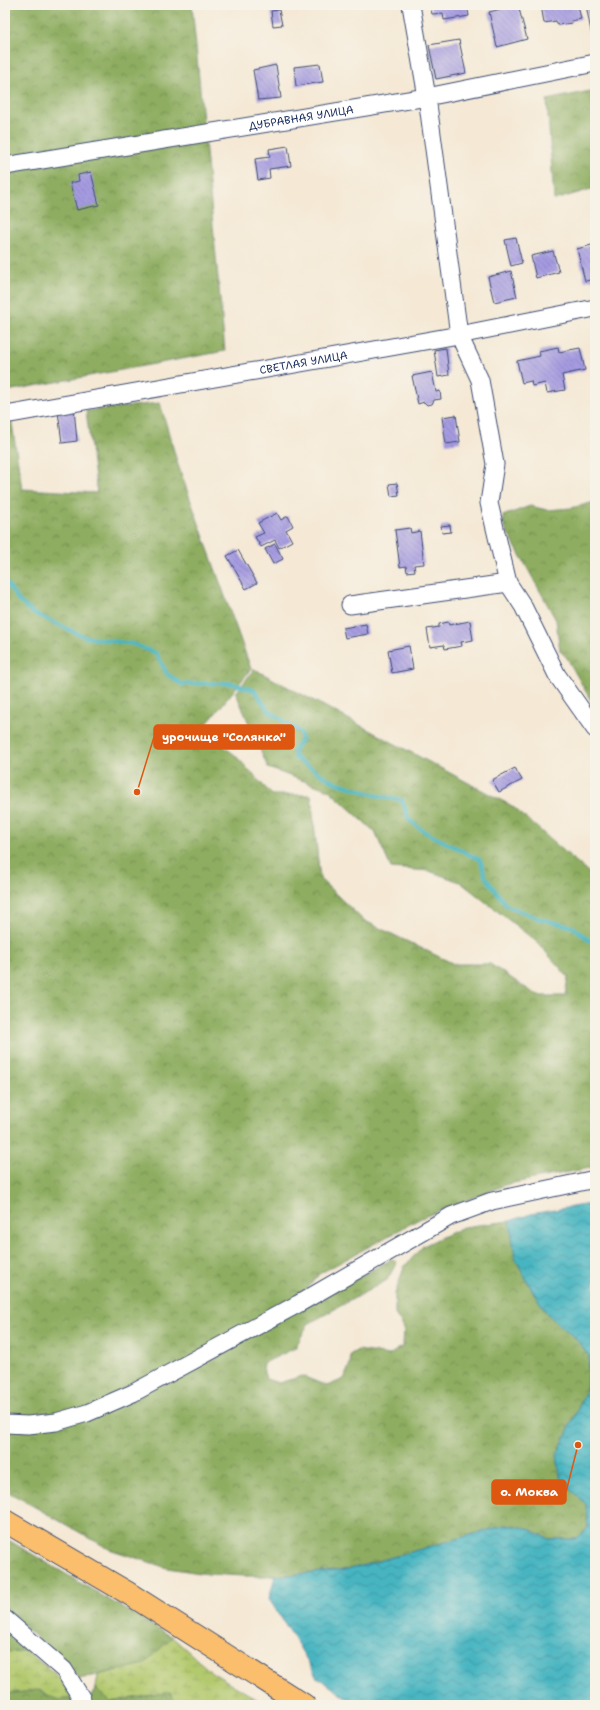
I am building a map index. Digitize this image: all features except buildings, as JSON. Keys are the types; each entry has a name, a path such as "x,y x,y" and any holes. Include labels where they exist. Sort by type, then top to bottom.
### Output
{"main road":[{"path":"5,1520 128,1593 304,1705"}],"street":[{"path":"411,5 427,97 459,336 480,380 495,464 489,503 508,583 523,606 557,675 595,729"},
{"name":"ДУБРАВНАЯ УЛИЦА","path":"5,166 427,97 595,63"},
{"name":"СВЕТЛАЯ УЛИЦА","path":"10,414 459,336 595,308"},
{"path":"350,605 508,583"},
{"path":"5,1424 28,1425 56,1422 87,1413 133,1393 298,1304 451,1216 492,1201 595,1179"},
{"path":"5,1619 64,1670 82,1702"}],"green space":[{"path":"5,5 192,5 225,351 7,391 22,489 97,493 86,411 160,403 178,465 251,669 202,730 235,755 272,795 311,795 320,879 363,920 454,964 490,964 538,996 565,996 568,977 537,942 460,882 429,871 391,868 375,832 329,790 268,768 236,693 254,669 512,806 595,878 595,1167 508,1184 421,1218 319,1274 285,1317 392,1259 397,1262 387,1280 308,1324 295,1348 262,1364 266,1379 279,1383 302,1376 327,1386 344,1379 350,1364 351,1354 358,1350 389,1355 403,1346 404,1328 395,1314 395,1294 404,1267 423,1246 463,1227 510,1221 515,1258 531,1288 548,1315 575,1338 589,1356 586,1391 557,1455 561,1481 586,1504 588,1528 576,1539 549,1539 527,1528 506,1525 347,1570 275,1576 207,1574 167,1568 109,1549 5,1490"},
{"path":"595,90 595,188 554,200 547,100"},
{"path":"595,502 595,708 567,658 560,651 556,620 504,526 503,516 530,506 547,510 571,508"},
{"path":"5,1538 172,1637 145,1664 79,1679 47,1646 5,1611"},
{"path":"5,1631 26,1651 5,1652"},
{"path":"172,1637 210,1671 258,1700 262,1705 176,1705 170,1692 110,1702 96,1688 98,1675 145,1664"},
{"path":"26,1651 63,1680 72,1696 59,1701 39,1690 5,1694 5,1652"},
{"path":"96,1688 110,1702 170,1692 176,1705 86,1705"},
{"path":"39,1690 59,1701 72,1696 73,1705 5,1705 5,1694"}],"water":[{"path":"595,1203 595,1705 357,1705 317,1677 269,1599 275,1576 347,1570 506,1525 527,1528 549,1539 576,1539 588,1528 586,1504 561,1481 557,1455 586,1391 589,1356 575,1338 548,1315 531,1288 515,1258 510,1221 531,1214"}],"waterway":[{"path":"5,581 19,601 33,613 85,637 133,644 156,653 167,674 181,684 230,683 254,690 269,711 300,732 302,739 294,750 295,758 332,781 378,796 402,800 409,820 425,832 480,860 486,878 506,905 540,919 573,927 595,945"}],"place":[{"name":"урочище \"Солянка\"","path":"137,792"},
{"name":"о. Моква","path":"578,1445"}]}
